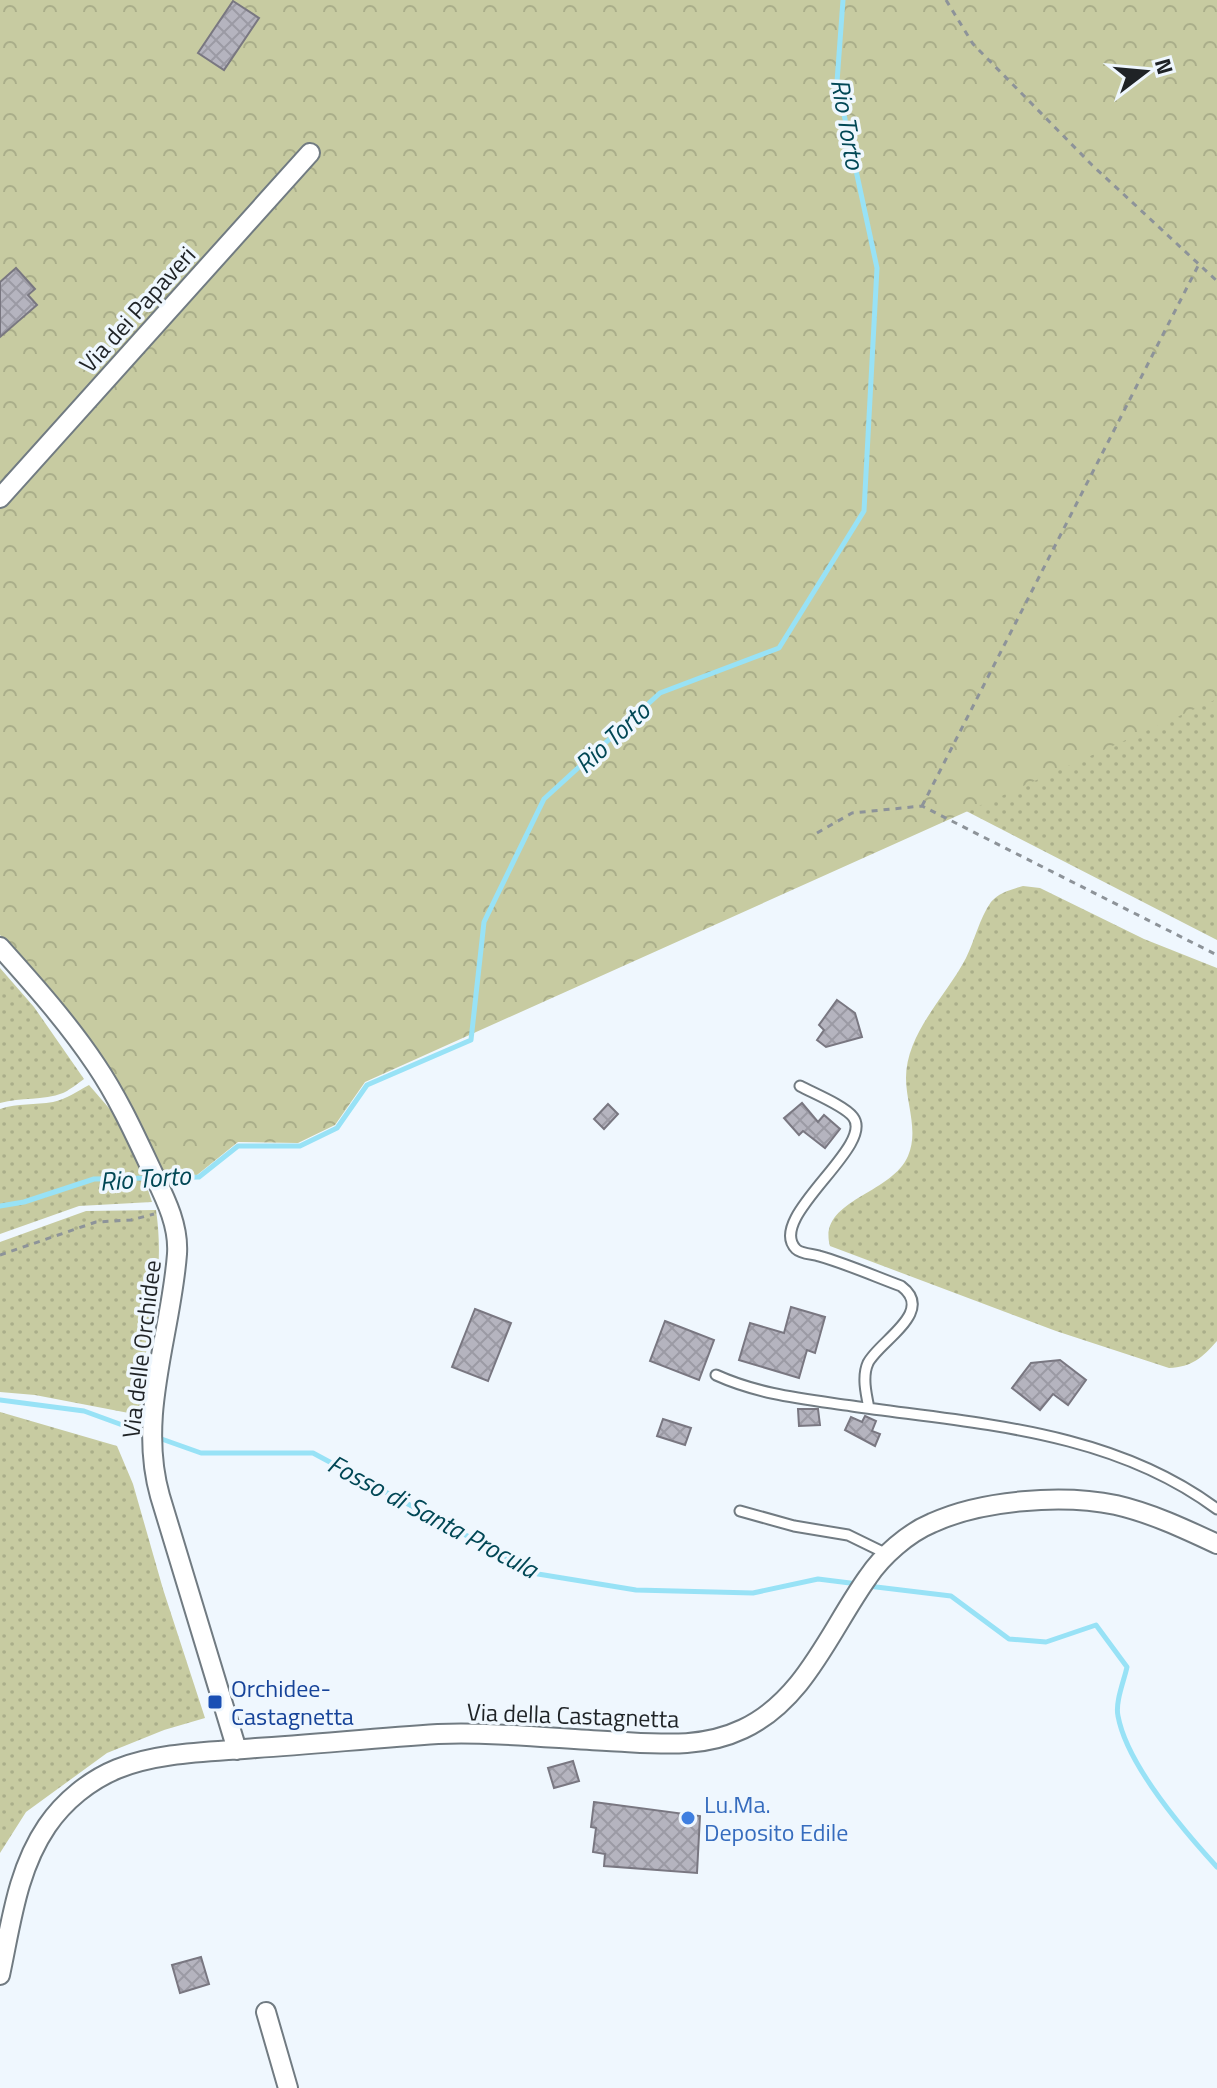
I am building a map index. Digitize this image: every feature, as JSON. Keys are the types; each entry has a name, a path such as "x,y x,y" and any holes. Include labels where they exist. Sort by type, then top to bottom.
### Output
{"street":[{"name":"Via dei Papaveri","path":"0,498 310,153"},
{"name":"Via delle Orchidee","path":"0,947 92,1059 118,1103 169,1208 178,1249 157,1377 153,1424 154,1469 237,1750"},
{"name":"Via della Castagnetta","path":"0,1975 16,1899 26,1867 42,1834 61,1808 94,1782 123,1767 162,1758 237,1750 455,1734 678,1745 715,1740 747,1728 785,1699 816,1661 872,1571 921,1529 951,1515 984,1507 1037,1501 1089,1502 1121,1507 1171,1523 1217,1544"},
{"path":"266,2012 288,2088"}],"lane":[{"path":"800,1086 849,1113 856,1120 857,1127 848,1147 798,1214 792,1232 793,1245 801,1252 901,1286 910,1295 907,1319 868,1363 865,1378 869,1408"},
{"path":"716,1375 765,1393 957,1418 1079,1444 1166,1475 1217,1509"},
{"path":"740,1511 794,1526 848,1535 889,1555"}],"path":[{"path":"946,0 973,44 1092,165 1217,281"},
{"path":"922,806 1199,264"},
{"path":"817,833 852,813 922,806 1217,955"},
{"path":"0,1255 96,1222 131,1220 169,1208"}],"green space":[{"path":"0,0 1217,0 1217,699 365,1082 335,1125 298,1143 238,1142 197,1175 159,1174 46,988 0,935"},
{"path":"1217,289 1217,940 937,796"},
{"path":"1023,886 1040,888 1144,939 1217,968 1217,1341 1190,1364 1169,1368 1056,1331 830,1246 829,1231 834,1218 887,1180 908,1156 912,1127 906,1078 913,1045 966,958 991,902 1001,894"},
{"path":"0,968 34,1007 84,1079 66,1092 0,1103"},
{"path":"89,1085 115,1115 140,1166 152,1202 79,1206 0,1234 0,1109 53,1102"},
{"path":"156,1210 158,1269 142,1378 141,1408 134,1414 35,1395 0,1392 0,1242 86,1211"},
{"path":"0,1412 117,1446 133,1484 205,1718 164,1730 107,1753 26,1812 0,1853"}],"building":[{"path":"233,1 259,18 224,70 198,53"},
{"path":"16,268 35,289 28,295 37,305 0,337 0,282"},
{"path":"837,1000 855,1013 862,1037 826,1047 817,1040 824,1030 819,1025"},
{"path":"802,1103 818,1122 824,1115 840,1129 825,1148 803,1131 799,1135 784,1118"},
{"path":"608,1104 618,1114 604,1129 594,1119"},
{"path":"791,1307 825,1317 815,1353 807,1350 799,1378 739,1360 750,1323 784,1333"},
{"path":"475,1309 511,1323 488,1381 452,1367"},
{"path":"665,1321 714,1340 699,1380 650,1361"},
{"path":"1060,1360 1086,1380 1068,1405 1053,1394 1040,1410 1012,1388 1031,1363"},
{"path":"798,1409 818,1409 820,1425 799,1426"},
{"path":"865,1416 876,1421 872,1431 880,1434 875,1446 845,1430 851,1417 862,1422"},
{"path":"663,1419 691,1428 685,1445 657,1436"},
{"path":"573,1761 579,1781 554,1788 548,1768"},
{"path":"594,1802 700,1816 697,1873 604,1866 605,1854 593,1852 596,1828 591,1827"},
{"path":"201,1957 209,1984 180,1993 172,1965"}],"waterway":[{"name":"Rio Torto","path":"160,1178 199,1177 238,1146 300,1146 337,1128 367,1085 471,1040 484,922 544,799 660,693 779,648 864,511 877,268 837,82 843,0"},
{"name":"Rio Torto","path":"0,1206 24,1202 94,1179 150,1178"},
{"name":"Fosso di Santa Procula","path":"0,1400 84,1411 147,1434"},
{"name":"Fosso di Santa Procula","path":"156,1437 201,1453 313,1453 538,1574 636,1590 753,1593 818,1579 858,1584"},
{"name":"Fosso di Santa Procula","path":"868,1586 951,1596 1009,1639 1046,1642 1096,1625 1127,1667 1117,1710 1123,1735 1158,1796 1217,1867"}],"place":[{"name":"Orchidee- Castagnetta","path":"215,1702"},
{"name":"Lu.Ma. Deposito Edile","path":"688,1818"}]}
